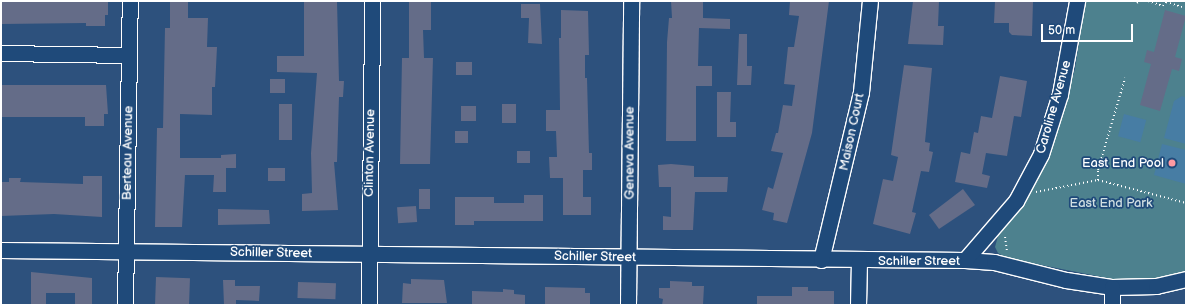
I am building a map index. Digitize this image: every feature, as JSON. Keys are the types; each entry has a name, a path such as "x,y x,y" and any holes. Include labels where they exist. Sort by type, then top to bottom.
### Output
{"street":[{"name":"Berteau Avenue","path":"125,305 130,1"},
{"name":"Clinton Avenue","path":"368,305 372,1"},
{"name":"Geneva Avenue","path":"628,305 631,1"},
{"name":"Maison Court","path":"821,260 860,92 870,1"},
{"name":"Caroline Avenue","path":"965,260 1002,230 1047,136 1068,62 1077,1"},
{"path":"1,53 129,55"},
{"name":"Schiller Street","path":"1,250 858,261 965,260 994,262 1066,280 1112,287 1156,286 1186,279"},
{"path":"858,261 858,305"},
{"path":"1112,287 1112,305"}],"path":[{"path":"1148,1 1163,6 1166,2 1186,8"},
{"path":"1098,180 1098,170 1125,78"},
{"path":"1032,197 1036,192 1098,180 1186,203"}],"green space":[{"name":"East End Park","path":"1085,1 1186,1 1186,272 1148,281 1117,280 1006,258 998,253 995,247 998,236 1021,208 1037,181 1052,144 1075,69"}],"water":[{"name":"East End Pool","path":"1182,96 1186,98 1186,144 1164,138 1174,101"},
{"path":"1124,114 1146,120 1140,142 1118,136"},
{"name":"East End Pool","path":"1162,144 1186,150 1186,184 1154,175"}],"building":[{"path":"1,1 108,1 108,15 105,15 105,26 86,26 86,23 1,24"},
{"path":"170,1 188,1 188,18 208,18 207,47 217,47 215,87 212,87 212,115 180,114 180,158 221,158 221,155 236,154 236,168 226,168 226,192 213,192 214,175 185,175 182,227 155,227 157,128 163,128 165,28 170,28"},
{"path":"304,1 337,1 339,81 344,81 343,97 339,97 337,162 334,162 338,210 302,211 302,194 312,193 311,153 317,73 277,72 277,56 304,56"},
{"path":"409,1 431,1 431,30 423,30 424,58 433,58 430,164 400,164 402,58 409,58"},
{"path":"671,1 703,1 703,18 730,19 730,29 699,28 698,66 712,66 712,86 696,86 696,141 666,141 667,42 669,18 672,18"},
{"path":"790,1 829,1 812,133 787,223 773,220 774,213 762,210 768,187 773,189 783,153 771,151 776,133 778,133 783,105 792,106 795,85 784,84 788,47 794,47 799,16 789,15"},
{"path":"913,1 939,1 938,26 944,26 943,45 908,44"},
{"path":"995,1 1033,2 1032,36 1012,35 1009,32 1009,23 994,23"},
{"path":"521,4 540,4 542,44 528,43 529,18 521,18"},
{"path":"561,10 588,11 589,55 585,55 585,78 587,78 589,153 592,153 592,170 583,170 583,197 591,197 591,215 563,215 563,178 550,178 549,157 557,157 556,131 546,131 546,110 560,110 559,38 561,38"},
{"path":"1165,10 1186,16 1175,57 1182,59 1179,71 1172,69 1160,111 1140,105 1151,64 1144,62 1147,50 1154,52"},
{"path":"739,34 747,34 747,66 752,66 751,85 737,85"},
{"path":"456,62 472,62 472,75 456,75"},
{"path":"904,65 932,68 925,142 930,143 929,151 933,152 929,172 921,171 912,212 916,213 910,234 873,224 883,179 893,181 898,157 891,155"},
{"path":"1000,76 1027,81 1021,117 1014,116 1007,156 986,153 982,174 990,176 987,188 955,182 961,152 970,154 974,132 978,133 981,116 992,118"},
{"path":"270,79 285,79 285,93 270,93"},
{"path":"1,85 106,85 108,114 104,114 104,126 85,126 85,117 1,117"},
{"path":"717,92 731,92 730,122 736,122 736,137 717,137"},
{"path":"279,104 292,104 292,140 279,140"},
{"path":"502,104 516,104 516,123 502,123"},
{"path":"461,106 476,106 476,121 461,121"},
{"path":"455,131 468,131 468,143 455,143"},
{"path":"517,151 530,151 530,163 517,163"},
{"path":"671,164 694,166 694,177 728,177 727,192 695,192 693,230 663,230 663,216 671,217 671,187 659,187 658,165"},
{"path":"268,168 285,168 285,181 268,181"},
{"path":"83,176 102,176 102,217 54,214 1,216 1,182 9,182 9,178 21,178 20,182 83,184"},
{"path":"419,189 430,189 430,209 419,209"},
{"path":"963,189 975,205 939,229 929,215"},
{"path":"524,195 543,195 543,221 474,221 474,225 455,225 455,197 494,197 494,203 524,203"},
{"path":"416,206 417,222 398,223 397,207"},
{"path":"218,209 269,210 270,224 218,225"},
{"path":"31,272 92,278 92,305 75,305 75,293 46,293 46,305 31,305"},
{"path":"156,277 190,278 189,305 155,305"},
{"path":"411,279 444,280 447,303 402,303 403,283 411,284"},
{"path":"223,280 235,280 235,286 260,286 259,301 236,300 236,305 224,305"},
{"path":"670,281 692,282 692,286 704,286 703,305 662,305 663,299 659,298 659,288 670,288"},
{"path":"298,282 336,283 335,299 297,298"},
{"path":"545,287 585,288 585,293 590,293 590,304 545,304"},
{"path":"792,287 808,287 808,291 834,291 834,305 757,305 757,296 792,296"},
{"path":"503,289 514,290 514,294 525,295 525,305 472,305 472,291 503,292"}],"place":[{"name":"East End Pool","path":"1172,163"}]}
